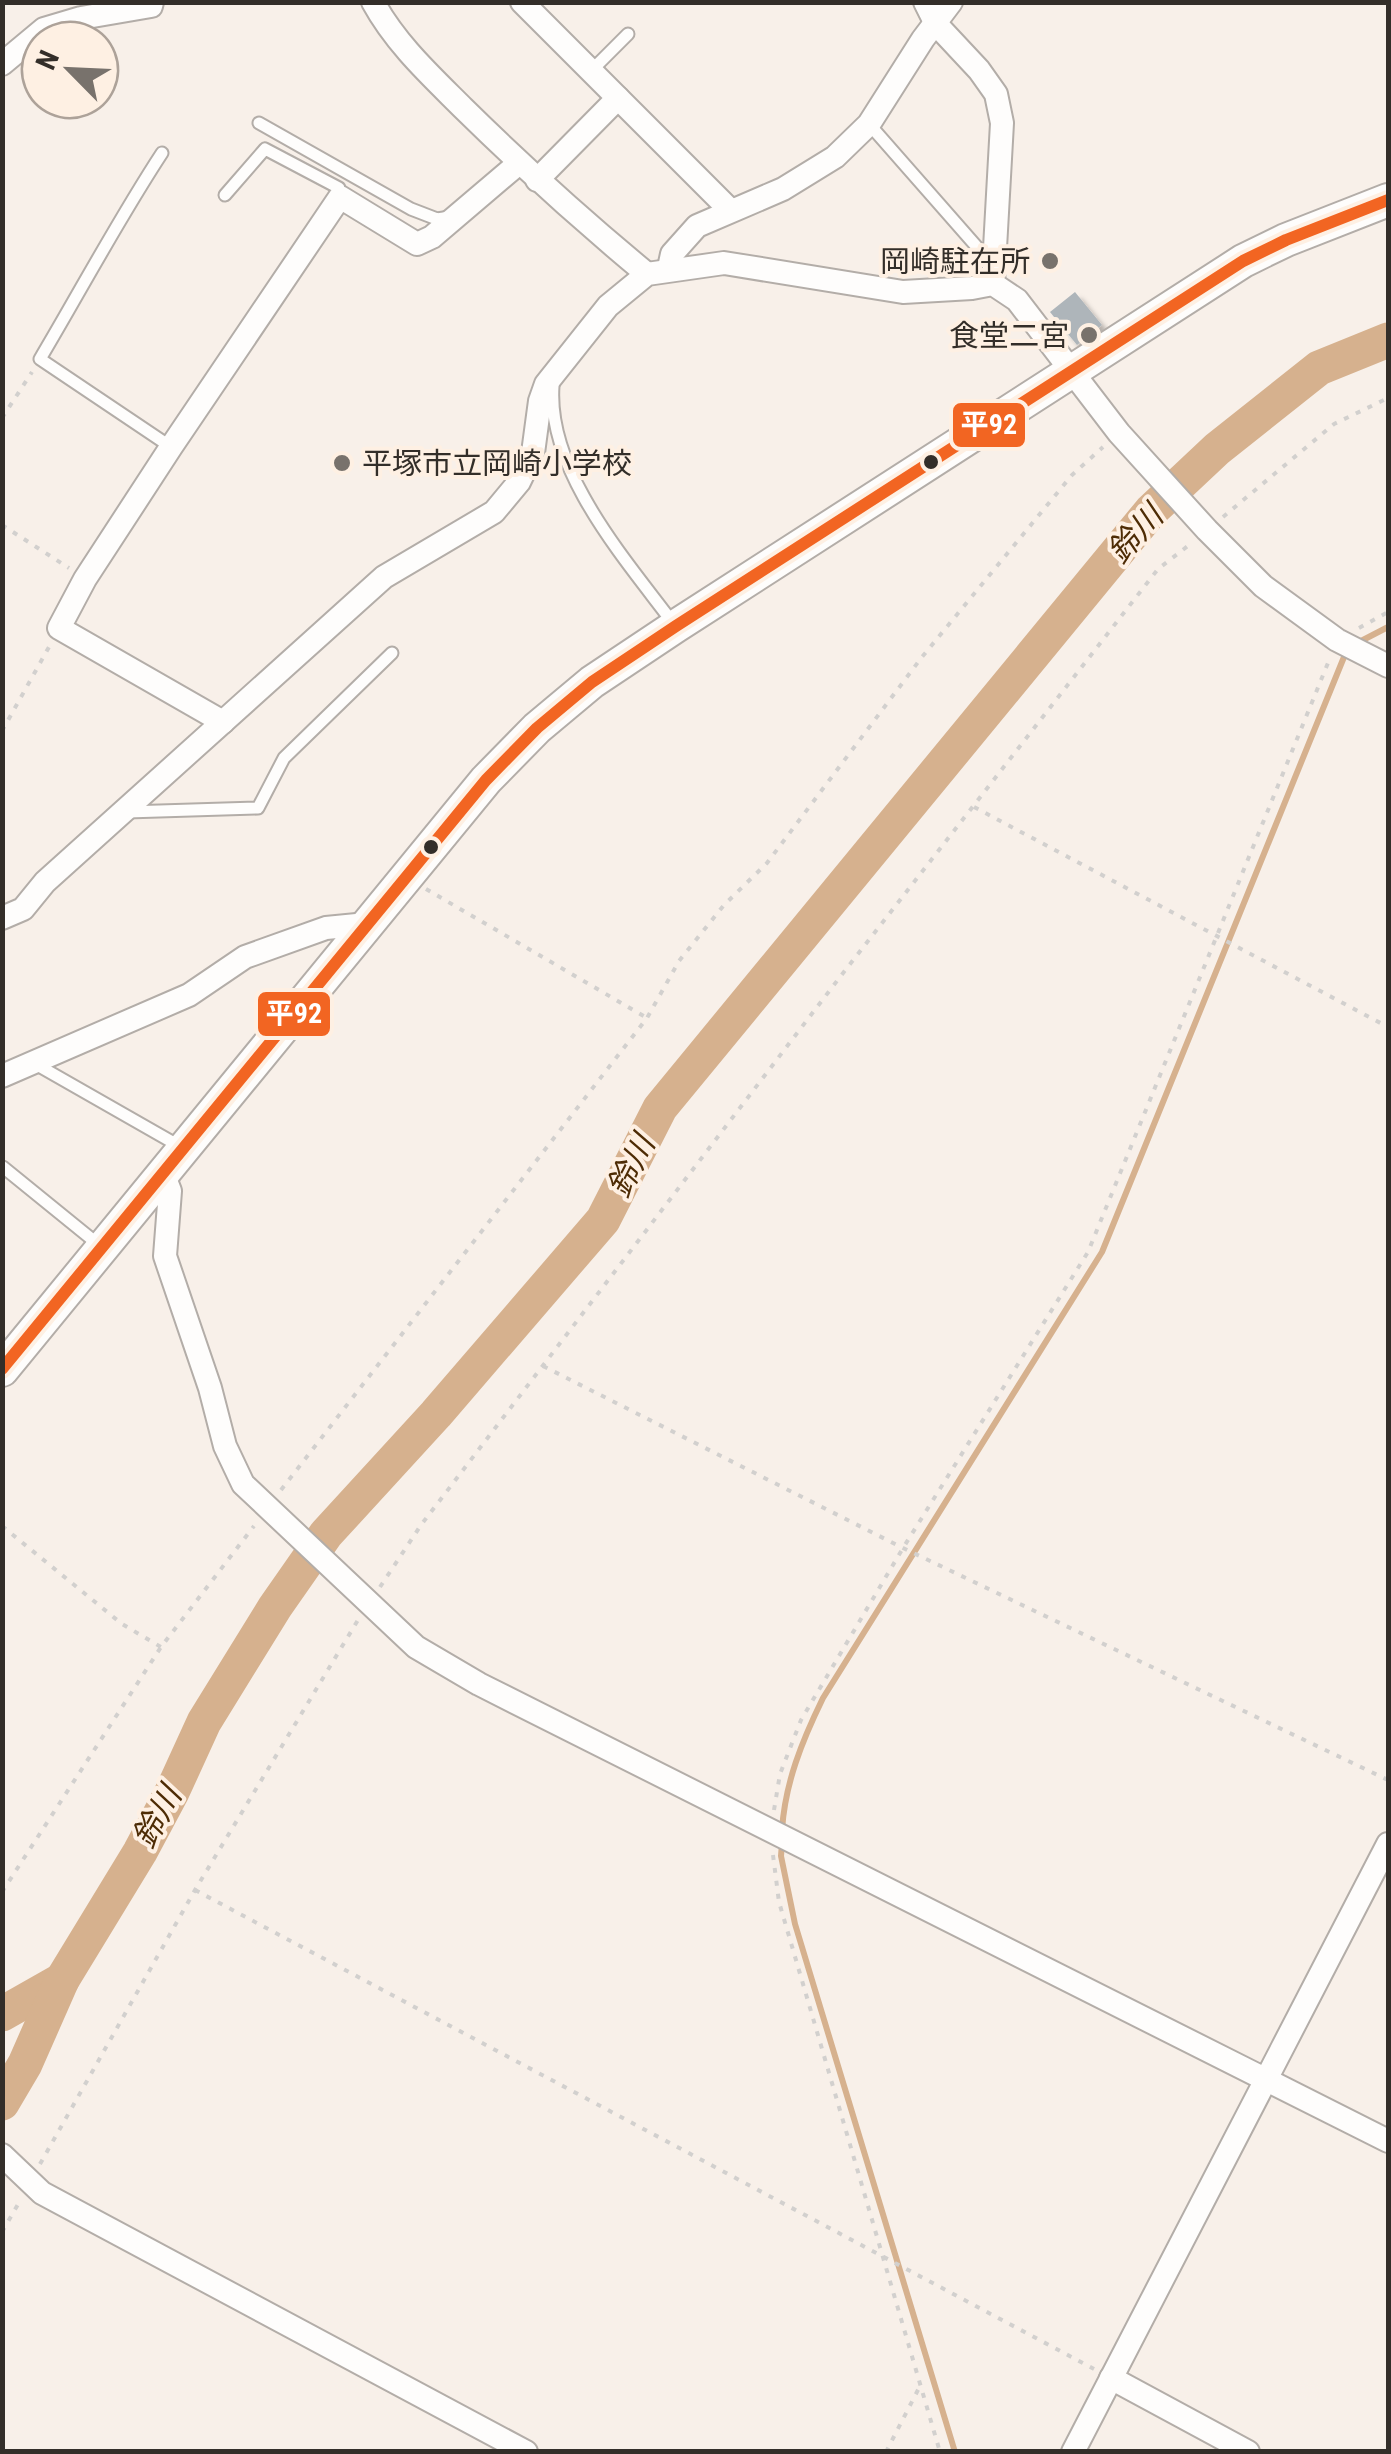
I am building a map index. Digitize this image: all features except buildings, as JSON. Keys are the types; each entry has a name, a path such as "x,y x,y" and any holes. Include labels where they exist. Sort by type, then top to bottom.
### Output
{"street":[{"path":"2,64 44,29 150,6 152,2"},
{"path":"373,2 385,25 410,54 537,180 658,271 724,262 903,292 972,288 993,275"},
{"path":"522,2 730,210"},
{"path":"926,2 936,24 996,94 1002,123 993,275 1119,433 1263,586 1337,640 1388,666"},
{"path":"2,918 23,910 45,882 384,578 494,512 520,482 533,453 540,401 554,372 608,306 658,271 697,226 783,189 835,157 869,124 951,2"},
{"path":"537,180 618,98"},
{"path":"223,722 60,628 86,578 340,197 417,244 432,237 519,163"},
{"path":"2,1370 486,780 537,728 592,682 676,626 1243,261 1388,200"},
{"path":"2,1076 189,995 244,956 326,928 367,924"},
{"path":"174,1161 165,1256 210,1388 225,1446 243,1484 416,1647 478,1684 1388,2140"},
{"path":"1073,2452 1388,1844"},
{"path":"2,2155 29,2184 526,2452"},
{"path":"1111,2378 1248,2452"}],"lane":[{"path":"591,71 628,34"},
{"path":"259,122 411,209 437,219 456,216"},
{"path":"869,124 993,275"},
{"path":"226,195 265,150 339,188 340,197"},
{"path":"162,153 120,216 104,252 40,359 171,447"},
{"path":"554,372 554,414 564,457 608,535 676,626"},
{"path":"123,812 258,808 284,758 392,653"},
{"path":"30,1062 174,1161"},
{"path":"3,1167 103,1248"}],"path":[{"path":"2,418 40,359"},
{"path":"2,2232 195,1890 421,1525 1158,569 1334,424 1388,398"},
{"path":"2,1892 161,1647 647,1018 678,961 724,906 768,863 922,657 1072,475 1119,433"},
{"path":"2,525 86,578"},
{"path":"940,2452 780,1902 773,1862 774,1806 780,1774 801,1720 1088,1252 1337,640 1388,612"},
{"path":"2,731 60,628"},
{"path":"974,808 1388,1027"},
{"path":"406,878 647,1018"},
{"path":"542,1366 903,1548 1388,1780"},
{"path":"2,1526 122,1624 161,1647"},
{"path":"195,1890 1111,2378"},
{"path":"886,2452 920,2386"}],"waterway":[{"name":"鈴川","path":"2,2103 25,2064 62,1980 140,1852 204,1722 275,1607 326,1534 436,1414 603,1220 660,1108 1151,511 1217,449 1319,368 1388,340"},
{"path":"782,1830 796,1762 823,1698 1102,1252 1344,657 1361,641 1388,627"},
{"path":"782,1843 781,1856 795,1924 955,2452"},
{"path":"2,2014 62,1980"}],"transit line":[{"name":"平92","path":"2,1369 486,780 537,728 592,682 676,626 1243,261 1388,200"}],"place":[{"name":"岡崎駐在所","path":"1050,261"},
{"name":"食堂二宮","path":"1089,335"},
{"name":"平塚市立岡崎小学校","path":"342,463"}]}
